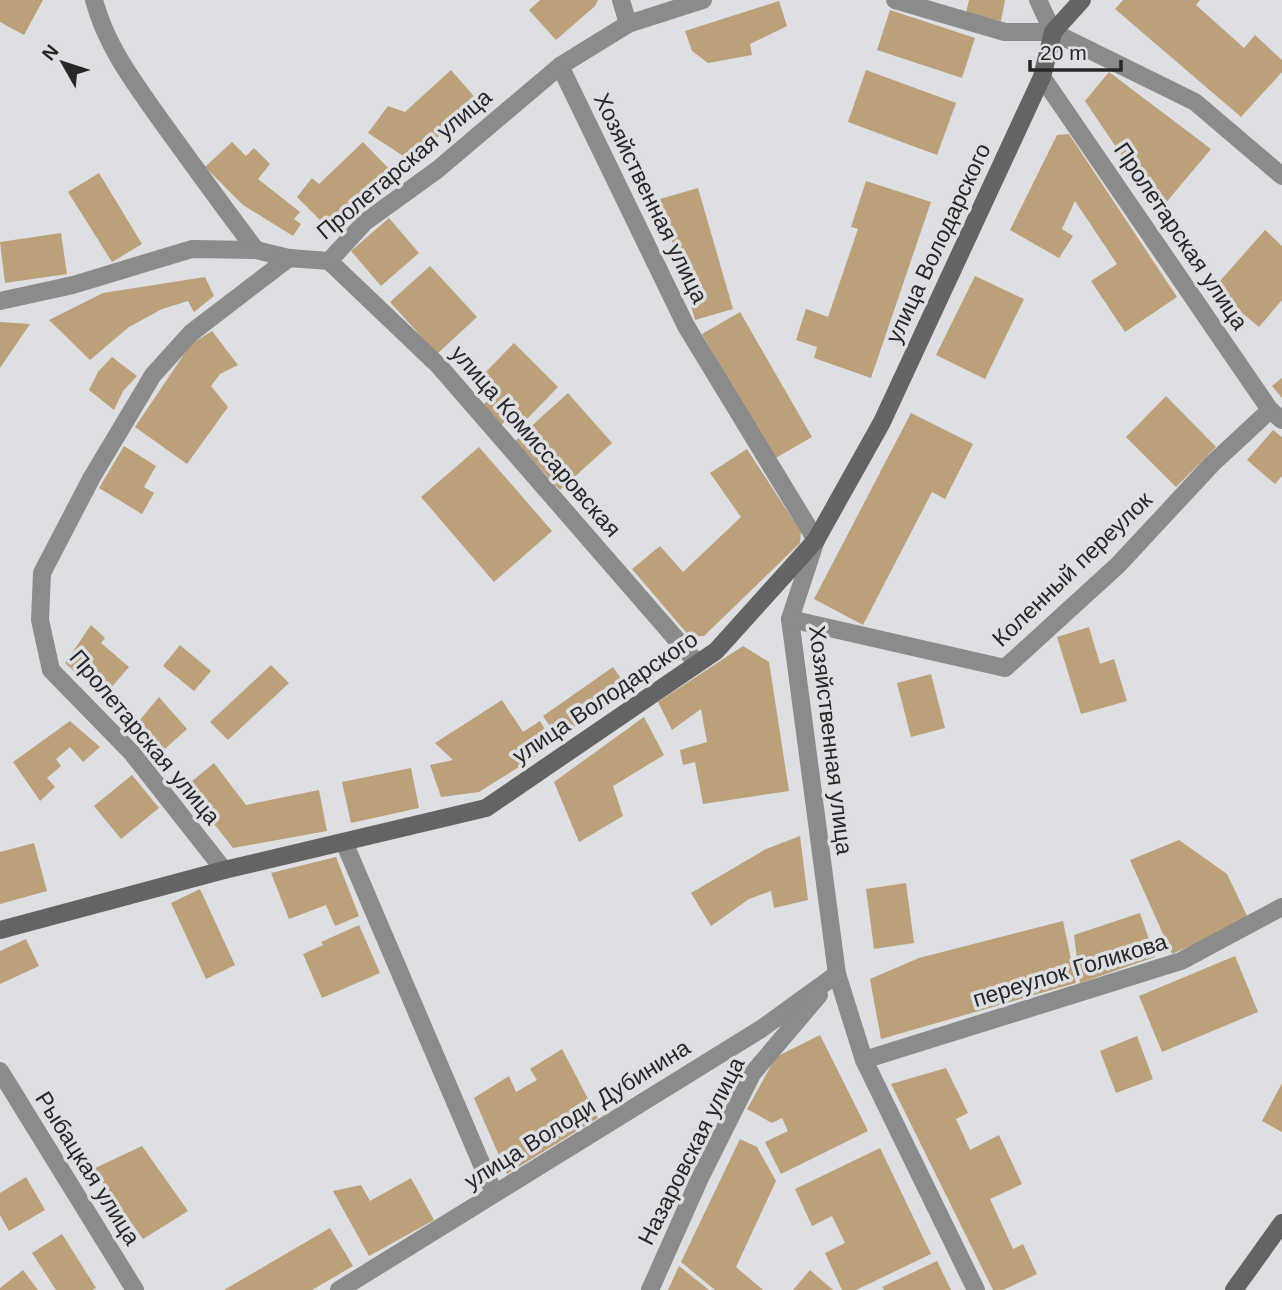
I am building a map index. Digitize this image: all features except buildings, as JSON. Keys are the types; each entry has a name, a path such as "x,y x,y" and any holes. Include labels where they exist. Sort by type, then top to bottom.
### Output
{"street":[{"path":"94,0 99,20 127,72 256,250"},
{"path":"621,0 628,24"},
{"name":"Пролетарская улица","path":"224,870 132,753 51,670 40,620 42,573 92,477 153,375 191,333 289,258 329,261 365,222 437,170 560,66 628,24 703,0"},
{"path":"895,0 1005,32 1053,32 1195,102 1282,176"},
{"path":"1038,0 1053,32"},
{"name":"улица Володарского","path":"0,930 224,870 486,808 716,651 816,540 882,422 1042,77 1053,32 1082,0"},
{"name":"Хозяйственная улица","path":"560,66 686,326 816,540 790,618 837,974 864,1060 976,1290"},
{"name":"Пролетарская улица","path":"1042,77 1276,415"},
{"path":"0,301 73,285 192,249 256,250 289,258"},
{"name":"улица Комиссаровская","path":"329,261 439,366 697,663"},
{"name":"Коленный переулок","path":"790,618 1005,668 1118,565 1212,464 1276,415"},
{"path":"344,842 494,1193"},
{"name":"переулок Голикова","path":"864,1060 1181,961 1282,907"},
{"name":"улица Володи Дубинина","path":"339,1290 761,1028 837,974"},
{"name":"Назаровская улица","path":"650,1290 699,1180 752,1074 837,974"},
{"name":"Рыбацкая улица","path":"0,1071 135,1290"},
{"path":"1234,1290 1282,1223"}]}
